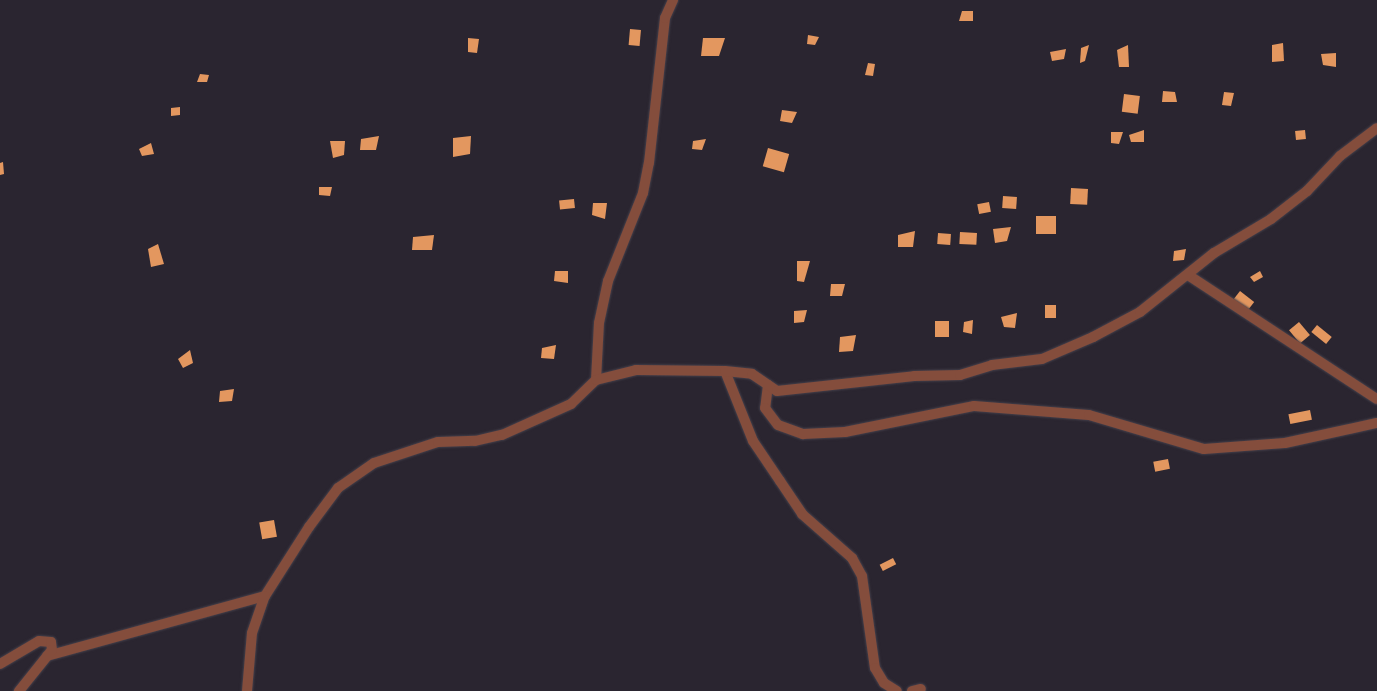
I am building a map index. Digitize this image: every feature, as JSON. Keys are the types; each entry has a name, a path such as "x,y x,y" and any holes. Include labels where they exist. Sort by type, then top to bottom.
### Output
{"street":[{"path":"596,380 599,323 608,280 643,194 649,163 665,18 673,0"},
{"path":"247,691 252,633 265,596 309,527 338,488 374,463 438,442 475,441 502,435 571,404 596,380 636,370 725,371 752,374 777,391 914,376 960,375 992,365 1042,359 1093,337 1140,312 1214,253 1271,219 1307,191 1340,156 1377,128"},
{"path":"1188,275 1377,400"},
{"path":"725,371 753,441 772,470 802,514 852,558 862,576 875,668 884,683 898,691"},
{"path":"768,385 765,408 778,425 803,434 845,432 974,406 1089,415 1204,449 1285,443 1377,423"},
{"path":"19,691 49,653 265,596"},
{"path":"0,664 39,641 49,641 49,653"}],"building":[{"path":"962,11 973,11 973,21 959,21"},
{"path":"630,29 641,30 640,46 629,45"},
{"path":"808,35 819,37 815,45 807,44"},
{"path":"468,38 479,39 477,53 468,52"},
{"path":"703,38 725,38 719,56 701,56"},
{"path":"1283,43 1284,61 1272,62 1272,45"},
{"path":"1089,45 1085,61 1080,63 1081,48"},
{"path":"1128,45 1129,67 1119,67 1117,50"},
{"path":"1066,49 1064,59 1052,61 1050,52"},
{"path":"1336,53 1336,67 1323,65 1321,54"},
{"path":"868,63 875,64 873,76 865,75"},
{"path":"200,74 209,75 207,82 197,82"},
{"path":"1163,91 1175,92 1177,102 1162,102"},
{"path":"1224,92 1234,93 1231,106 1222,105"},
{"path":"1124,94 1140,96 1138,114 1122,112"},
{"path":"180,107 180,115 171,116 171,108"},
{"path":"782,110 797,112 792,123 780,121"},
{"path":"1144,130 1144,142 1131,142 1129,135"},
{"path":"1305,130 1306,139 1296,140 1295,131"},
{"path":"1111,132 1123,132 1119,144 1111,143"},
{"path":"379,136 376,150 360,150 361,139"},
{"path":"471,136 470,154 453,157 453,138"},
{"path":"706,139 702,150 692,149 693,141"},
{"path":"330,141 345,141 344,155 333,158"},
{"path":"151,143 154,154 142,156 139,149"},
{"path":"768,148 789,154 784,172 763,166"},
{"path":"3,162 4,174 0,175 0,163"},
{"path":"319,187 332,187 330,196 319,195"},
{"path":"1071,188 1088,189 1087,205 1070,204"},
{"path":"1003,196 1017,197 1016,209 1002,208"},
{"path":"574,199 575,208 560,210 559,201"},
{"path":"989,202 991,212 979,214 977,204"},
{"path":"593,203 607,203 605,219 592,215"},
{"path":"1036,216 1056,216 1056,234 1036,234"},
{"path":"1011,227 1007,241 995,243 993,229"},
{"path":"915,231 913,247 898,247 898,235"},
{"path":"960,232 977,233 976,245 959,244"},
{"path":"938,233 951,234 950,245 937,244"},
{"path":"434,235 432,250 412,250 413,237"},
{"path":"158,244 164,264 151,267 148,249"},
{"path":"1186,249 1184,260 1173,261 1174,251"},
{"path":"797,261 810,261 804,282 797,281"},
{"path":"555,271 568,271 568,283 554,281"},
{"path":"1260,271 1263,277 1254,282 1250,277"},
{"path":"831,284 845,284 842,296 830,296"},
{"path":"1240,291 1254,302 1247,311 1233,300"},
{"path":"1045,305 1056,305 1056,318 1045,318"},
{"path":"807,310 804,322 794,323 794,311"},
{"path":"1017,313 1015,328 1004,327 1001,317"},
{"path":"973,320 972,334 963,332 964,322"},
{"path":"935,321 949,321 949,337 935,337"},
{"path":"1299,322 1310,335 1300,343 1289,330"},
{"path":"1317,325 1332,337 1326,344 1311,332"},
{"path":"856,335 853,351 839,352 840,337"},
{"path":"556,345 554,359 541,358 542,348"},
{"path":"190,350 193,363 183,368 178,359"},
{"path":"234,389 232,401 219,402 220,391"},
{"path":"1310,410 1312,420 1290,424 1288,414"},
{"path":"1168,459 1170,469 1155,472 1153,462"},
{"path":"274,520 277,537 262,539 259,523"},
{"path":"893,558 896,564 883,571 880,565"}]}
